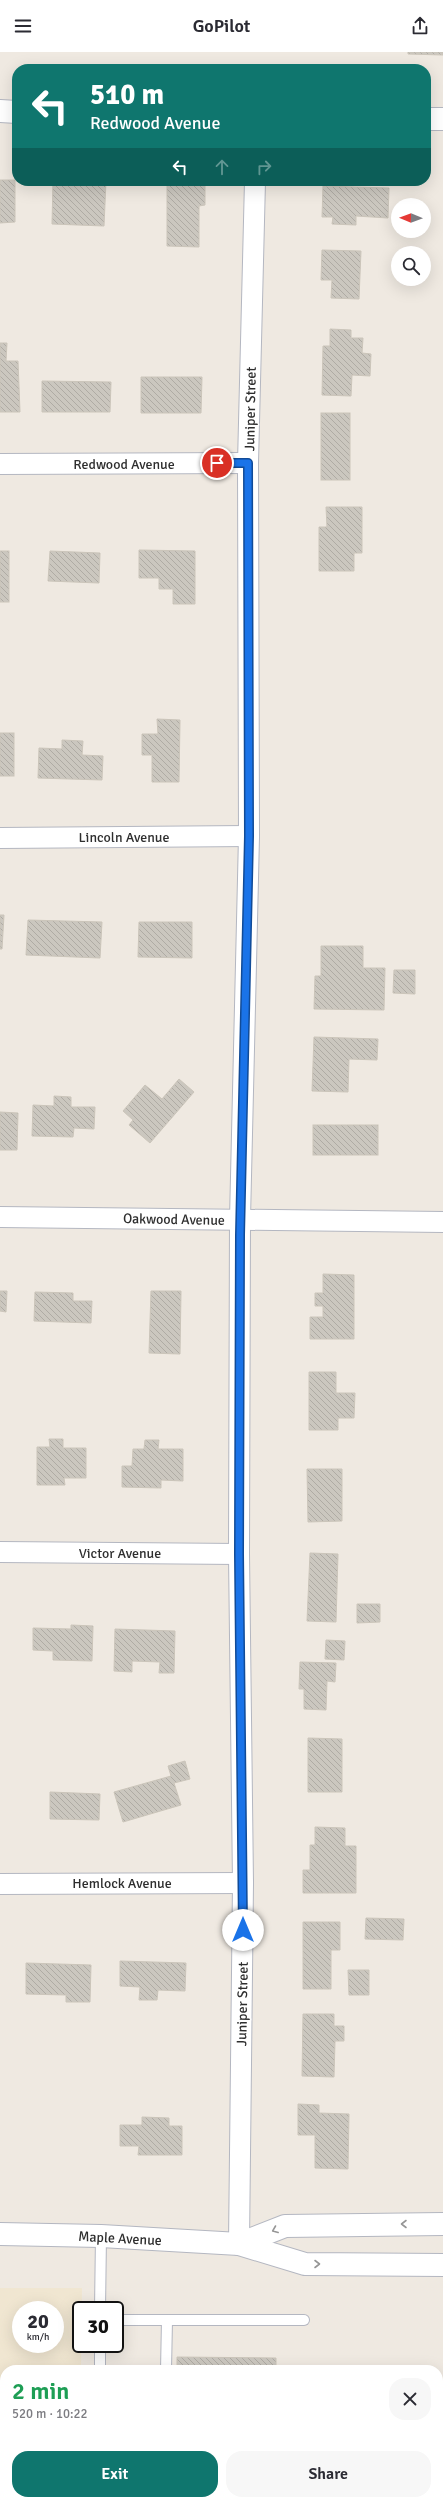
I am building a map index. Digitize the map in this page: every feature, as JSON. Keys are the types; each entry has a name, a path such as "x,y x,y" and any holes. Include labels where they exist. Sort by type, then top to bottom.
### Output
{"street":[{"path":"0,111 12,112"},
{"path":"431,119 443,119"},
{"name":"Juniper Street","path":"239,2244 243,1883 239,1554 240,1219 249,836 248,463 255,186"},
{"name":"Redwood Avenue","path":"0,464 248,463"},
{"name":"Lincoln Avenue","path":"0,838 249,836"},
{"name":"Oakwood Avenue","path":"0,1217 443,1222"},
{"name":"Victor Avenue","path":"0,1552 239,1554"},
{"name":"Hemlock Avenue","path":"0,1884 243,1883"},
{"name":"Maple Avenue","path":"239,2244 285,2226 443,2224"},
{"name":"Maple Avenue","path":"0,2234 101,2236 239,2244 304,2264 443,2266"}],"lane":[{"path":"100,2301 101,2236"},
{"path":"124,2320 304,2320"},
{"path":"166,2365 167,2320"},
{"path":"100,2353 100,2365"}],"shaded area":[{"path":"0,2288 82,2288 82,2301 72,2301 72,2353 81,2353 81,2365 0,2365"}],"building":[{"path":"408,52 443,52 443,55 408,54"},
{"path":"0,180 12,180 12,186 15,186 15,222 0,223"},
{"path":"53,186 106,186 104,226 52,224"},
{"path":"167,186 205,186 205,205 199,206 199,247 167,246"},
{"path":"323,186 389,188 388,218 356,216 356,225 332,224 333,217 322,217"},
{"path":"322,250 361,251 359,299 331,298 332,280 321,280"},
{"path":"330,329 351,330 351,338 363,338 362,353 371,354 370,376 352,375 351,396 322,395 323,346 330,346"},
{"path":"0,343 7,343 6,361 18,361 20,412 0,412"},
{"path":"141,377 202,377 201,413 141,413"},
{"path":"42,381 111,382 110,412 42,412"},
{"path":"321,413 350,413 350,480 321,480"},
{"path":"326,507 362,507 362,553 354,553 354,571 319,571 319,527 327,527"},
{"path":"139,550 195,551 195,604 173,604 173,589 159,589 159,578 139,578"},
{"path":"0,551 9,551 9,602 0,602"},
{"path":"50,551 100,553 99,583 48,581"},
{"path":"157,719 180,720 179,782 152,782 152,755 142,755 142,734 158,734"},
{"path":"0,733 14,733 14,776 0,776"},
{"path":"62,740 83,741 82,755 103,756 102,780 38,778 39,748 62,749"},
{"path":"0,915 4,915 2,949 0,949"},
{"path":"28,920 102,922 100,958 26,955"},
{"path":"139,922 192,922 192,958 138,957"},
{"path":"321,946 363,946 363,968 385,968 384,1010 314,1009 315,976 321,976"},
{"path":"394,970 415,970 415,994 393,993"},
{"path":"314,1037 378,1039 377,1060 349,1059 348,1092 312,1091"},
{"path":"179,1079 194,1092 150,1143 129,1125 133,1120 123,1111 145,1085 162,1099"},
{"path":"54,1096 71,1097 71,1107 95,1107 94,1129 74,1128 73,1137 32,1136 33,1105 54,1106"},
{"path":"0,1112 18,1113 17,1150 0,1150"},
{"path":"313,1125 378,1125 378,1155 313,1155"},
{"path":"323,1274 354,1275 354,1339 310,1339 310,1317 323,1317 323,1306 315,1306 315,1293 323,1293"},
{"path":"0,1291 7,1291 6,1312 0,1311"},
{"path":"151,1291 181,1291 180,1354 149,1353"},
{"path":"35,1292 73,1293 73,1301 92,1301 91,1323 34,1321"},
{"path":"309,1372 336,1372 336,1393 355,1393 354,1418 338,1418 338,1430 309,1430"},
{"path":"49,1439 63,1439 63,1448 86,1448 86,1478 64,1478 65,1485 37,1485 37,1447 50,1447"},
{"path":"145,1440 159,1440 158,1449 183,1449 183,1481 161,1480 161,1488 122,1487 122,1466 132,1466 133,1449 144,1449"},
{"path":"307,1469 342,1469 342,1521 308,1522"},
{"path":"310,1553 338,1554 336,1622 307,1621"},
{"path":"357,1604 380,1604 380,1622 357,1623"},
{"path":"71,1625 93,1626 92,1661 53,1660 53,1651 33,1650 33,1628 71,1629"},
{"path":"115,1629 175,1631 174,1673 159,1673 160,1662 132,1661 132,1672 114,1671"},
{"path":"326,1640 345,1641 344,1660 325,1659"},
{"path":"300,1662 336,1663 335,1682 327,1681 326,1710 304,1709 304,1689 299,1689"},
{"path":"308,1738 342,1739 342,1792 308,1792"},
{"path":"185,1761 190,1779 174,1783 181,1805 123,1822 114,1792 171,1776 168,1766"},
{"path":"50,1792 100,1794 99,1820 50,1819"},
{"path":"315,1827 345,1828 345,1846 356,1846 356,1893 303,1893 303,1870 310,1870 310,1845 315,1845"},
{"path":"366,1918 404,1919 403,1940 365,1939"},
{"path":"303,1922 340,1922 340,1950 331,1950 331,1989 303,1989"},
{"path":"120,1961 186,1963 185,1991 158,1990 157,2000 139,2000 140,1987 120,1986"},
{"path":"26,1963 91,1965 90,2002 66,2002 66,1995 26,1994"},
{"path":"348,1970 369,1970 369,1995 349,1995"},
{"path":"303,2014 334,2014 334,2026 344,2026 344,2041 335,2041 334,2077 302,2076"},
{"path":"298,2104 319,2105 319,2113 349,2114 348,2169 315,2168 315,2135 298,2135"},
{"path":"142,2117 169,2118 169,2126 182,2126 182,2155 138,2155 139,2146 120,2146 120,2125 142,2125"},
{"path":"177,2357 276,2358 276,2365 177,2365"}],"route":[{"path":"217,463 248,463 249,836 240,1235 239,1554 243,1930"}]}
